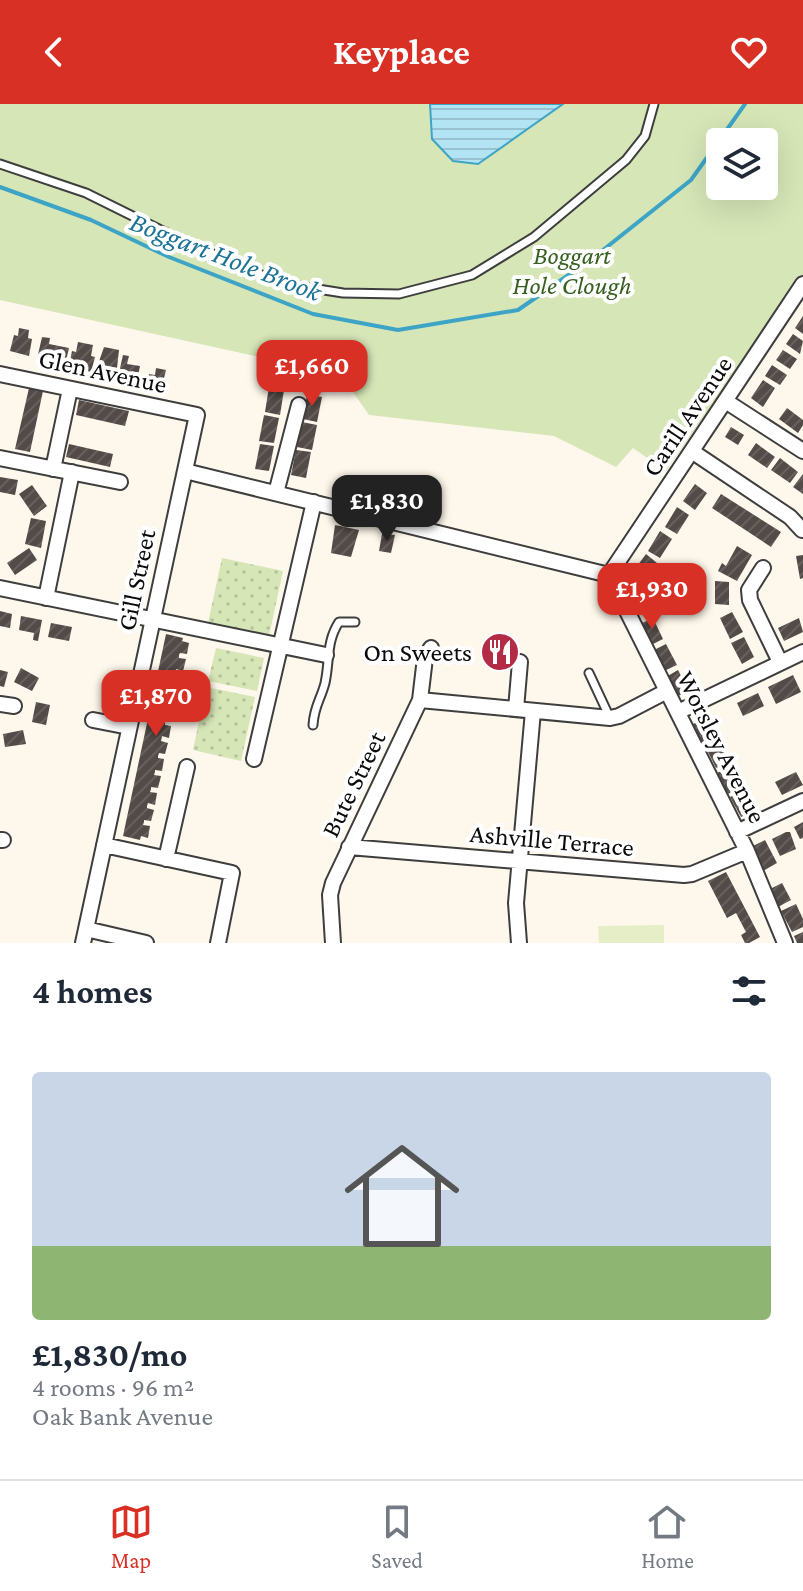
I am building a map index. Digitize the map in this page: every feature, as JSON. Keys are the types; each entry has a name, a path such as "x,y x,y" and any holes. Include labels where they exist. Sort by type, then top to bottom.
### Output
{"street":[{"name":"Carill Avenue","path":"609,575 803,284"},
{"name":"Glen Avenue","path":"0,374 197,415"},
{"path":"53,469 70,389"},
{"path":"727,402 803,451"},
{"path":"276,493 299,405"},
{"name":"Gill Street","path":"85,936 197,415"},
{"path":"693,452 790,517 802,530"},
{"path":"0,458 120,482"},
{"path":"185,471 609,575"},
{"path":"46,598 72,472"},
{"path":"254,759 314,502"},
{"path":"763,568 749,590 750,600 780,662"},
{"name":"Worsley Avenue","path":"609,575 747,851 785,943"},
{"path":"0,588 326,655"},
{"name":"Bute Street","path":"333,943 330,895 349,847 420,700 425,658 431,648"},
{"path":"678,712 803,652"},
{"path":"516,709 520,662"},
{"path":"420,700 610,718 667,691"},
{"path":"519,943 516,903 533,711"},
{"path":"93,720 129,727"},
{"path":"166,859 187,767"},
{"path":"737,832 803,801"},
{"path":"104,845 232,873 218,943"},
{"name":"Ashville Terrace","path":"349,847 684,875 747,851"},
{"path":"85,936 137,942"}],"lane":[{"path":"0,164 86,193 181,240 280,283 343,293 399,294 472,275 534,237 626,160 645,136 654,104"},
{"path":"313,725 314,707 325,679 326,655 333,632 339,622 355,622"},
{"path":"589,673 610,718"}],"green space":[{"name":"Boggart Hole Clough","path":"0,104 803,104 803,274 666,471 633,448 616,467 554,436 369,415 341,375 0,300"},
{"path":"222,558 283,571 269,636 208,623"},
{"path":"216,648 264,658 257,691 208,681"},
{"path":"206,687 255,697 241,761 193,750"},
{"path":"664,925 664,943 599,943 598,926"}],"water":[{"path":"430,104 563,104 478,164 453,161 432,139"}],"building":[{"path":"803,316 803,334 795,328"},
{"path":"19,328 29,330 28,338 32,339 29,356 10,351"},
{"path":"793,334 803,341 800,354 786,344"},
{"path":"42,337 50,338 49,344 69,348 65,365 37,359"},
{"path":"78,342 93,345 91,356 95,357 91,372 69,366 72,351 76,352"},
{"path":"104,347 119,350 116,377 95,373"},
{"path":"783,350 797,359 790,369 776,360"},
{"path":"123,355 129,356 127,364 140,366 137,381 118,377"},
{"path":"772,365 787,375 780,385 765,376"},
{"path":"156,368 166,370 162,386 147,382 149,374 155,375"},
{"path":"763,380 775,388 763,407 751,398"},
{"path":"269,387 284,390 280,415 265,412"},
{"path":"29,388 43,391 30,452 15,449"},
{"path":"307,394 322,397 317,422 303,419"},
{"path":"79,400 129,411 125,426 76,415"},
{"path":"787,408 803,420 798,433 779,419"},
{"path":"264,415 279,418 274,443 259,441"},
{"path":"302,422 317,425 312,450 297,447"},
{"path":"731,427 744,435 738,445 725,437"},
{"path":"756,443 775,457 767,468 748,455"},
{"path":"69,444 113,454 110,467 66,457"},
{"path":"260,444 274,446 269,471 255,469"},
{"path":"296,450 311,452 306,478 291,475"},
{"path":"780,458 798,472 790,483 771,470"},
{"path":"803,474 803,494 793,487"},
{"path":"0,477 18,480 15,495 0,492"},
{"path":"695,484 707,493 695,510 683,501"},
{"path":"32,485 47,506 34,516 19,494"},
{"path":"721,494 781,532 771,547 712,508"},
{"path":"677,507 689,515 677,534 665,527"},
{"path":"31,518 46,521 41,548 25,544"},
{"path":"335,525 359,530 351,557 331,553"},
{"path":"660,531 672,539 660,558 648,551"},
{"path":"382,534 395,535 391,553 379,551"},
{"path":"737,546 752,555 737,581 718,571 722,563 726,566"},
{"path":"29,548 37,560 15,575 7,563"},
{"path":"646,554 657,563 644,581 632,573"},
{"path":"803,555 803,578 800,579 796,556"},
{"path":"715,581 729,582 729,605 715,604"},
{"path":"0,611 12,614 10,628 0,626"},
{"path":"732,612 743,632 730,639 720,618"},
{"path":"21,616 42,620 38,641 33,640 34,633 19,630"},
{"path":"653,618 663,639 651,645 640,624"},
{"path":"799,618 803,632 784,641 778,628"},
{"path":"51,623 72,627 69,641 48,637"},
{"path":"166,634 183,638 182,641 189,643 187,654 179,655 179,658 186,659 183,671 176,669 175,675 182,676 179,688 173,686 172,689 178,693 176,704 169,703 168,708 175,709 172,721 165,722 165,725 171,726 169,738 162,736 161,741 168,743 165,754 159,753 158,756 164,759 162,771 155,770 154,775 161,776 158,788 151,787 150,792 157,793 155,805 148,803 147,806 154,810 151,821 144,820 143,825 150,826 148,838 141,836 140,840 123,836"},
{"path":"744,637 754,657 742,664 731,643"},
{"path":"666,644 677,665 664,671 654,650"},
{"path":"21,668 39,678 32,691 14,682"},
{"path":"0,670 8,672 4,687 0,686"},
{"path":"678,670 689,691 676,697 666,677"},
{"path":"793,675 801,692 776,704 768,687"},
{"path":"758,693 764,706 743,716 737,703"},
{"path":"36,702 50,705 46,725 32,722"},
{"path":"705,718 716,739 703,745 693,724"},
{"path":"23,730 26,744 5,747 3,734"},
{"path":"718,741 729,762 716,768 706,748"},
{"path":"730,767 740,787 728,794 717,773"},
{"path":"796,772 803,785 782,795 775,782"},
{"path":"743,791 753,811 741,817 730,797"},
{"path":"803,822 803,838 800,839 794,827"},
{"path":"790,832 796,849 780,856 772,839"},
{"path":"765,840 777,863 761,872 749,848"},
{"path":"726,872 760,937 749,943 745,943 741,935 746,932 736,913 727,918 708,881"},
{"path":"782,883 791,900 778,907 770,889"},
{"path":"796,904 803,927 792,932 781,911"},
{"path":"803,932 803,943 797,943 794,936"}],"waterway":[{"name":"Boggart Hole Brook","path":"0,187 91,220 169,257 313,314 398,330 518,310 593,258 691,180 745,104"}],"place":[{"name":"On Sweets","path":"500,652"}]}
